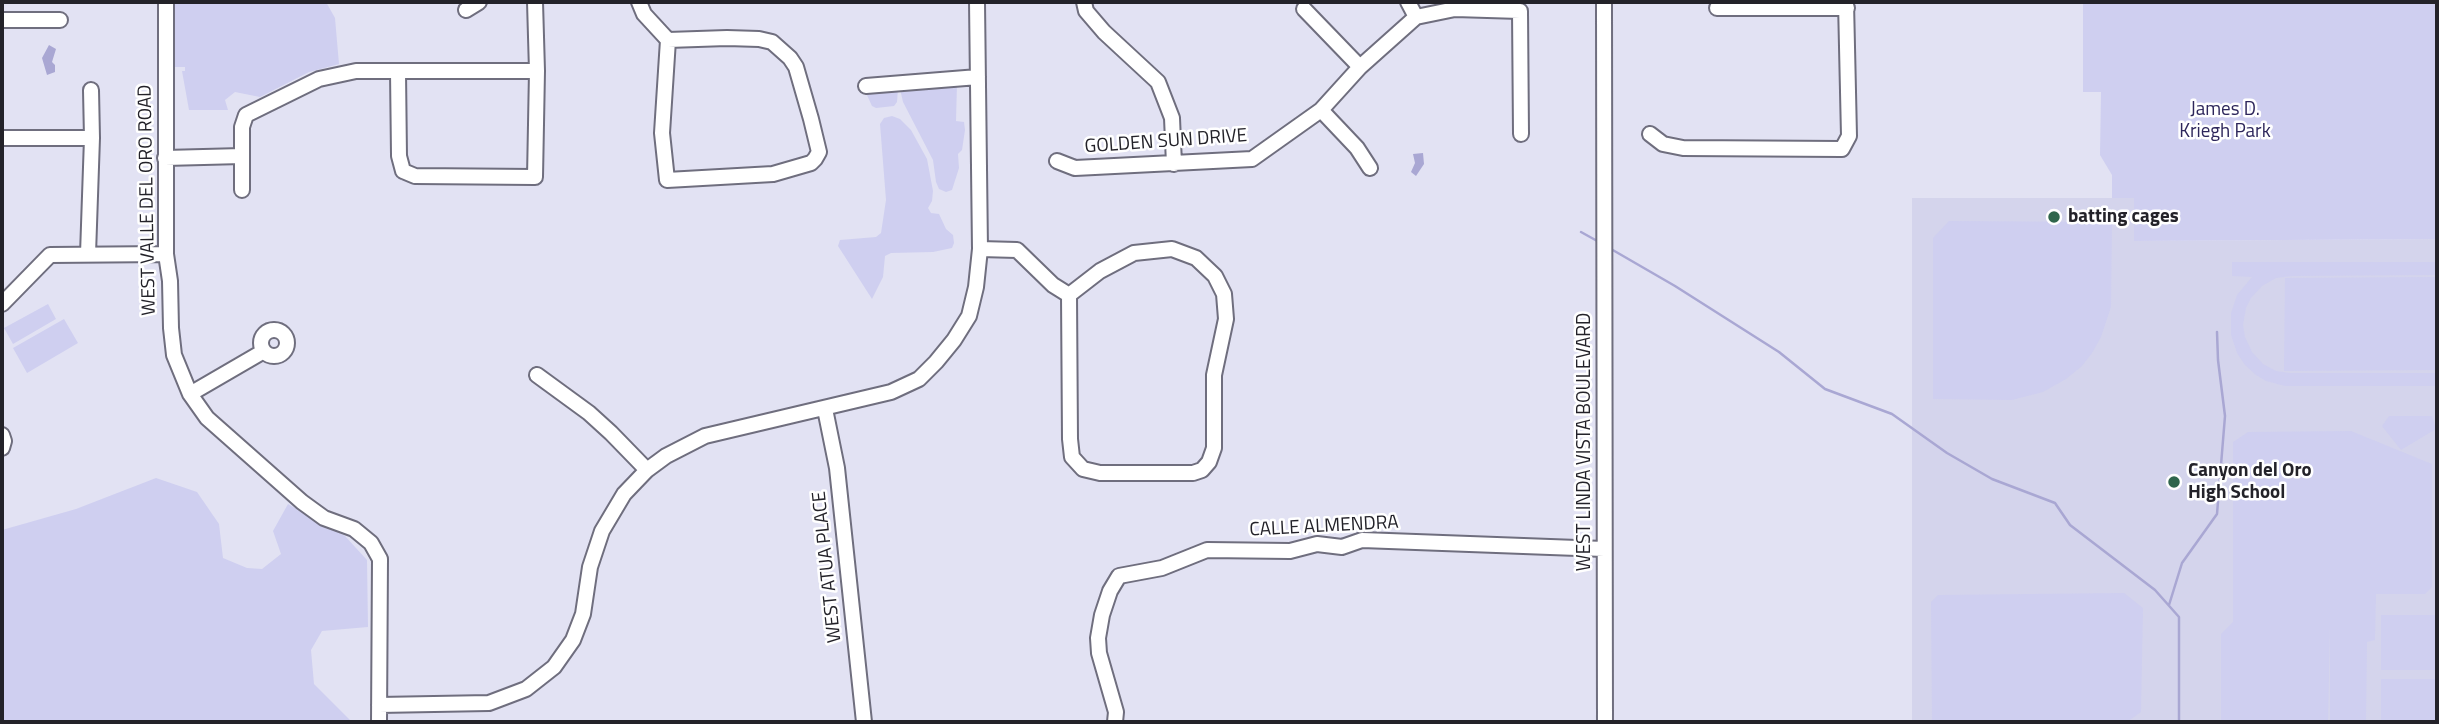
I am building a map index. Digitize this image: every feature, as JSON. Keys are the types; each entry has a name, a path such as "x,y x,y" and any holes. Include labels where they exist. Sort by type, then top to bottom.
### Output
{"street":[{"name":"WEST VALLE DEL ORO ROAD","path":"166,2 166,254 174,355 190,394 207,418 302,502 324,518 354,529 371,542 380,559 379,722"},
{"path":"398,72 401,172 410,176 536,177 535,2"},
{"path":"639,2 644,14 667,40 662,133 667,180 773,174 816,159 819,144 796,67 782,49 759,38 667,40"},
{"path":"379,705 489,703 513,696 539,681 566,653 579,626 590,566 609,517 624,494 647,470 666,456 705,436 891,392 919,379 936,362 969,316 976,287 980,249 976,2"},
{"path":"1084,2 1086,11 1104,32 1158,82 1172,118 1174,164"},
{"path":"1408,2 1416,17"},
{"path":"1414,2 1416,17"},
{"name":"WEST LINDA VISTA BOULEVARD","path":"1604,2 1605,722"},
{"path":"1650,134 1663,144 1683,148 1839,150 1845,146 1849,136 1847,5 1717,8"},
{"path":"1304,9 1360,67"},
{"path":"1416,17 1455,9 1520,11 1521,134"},
{"name":"GOLDEN SUN DRIVE","path":"1057,161 1075,168 1252,159 1321,110 1360,67 1416,17"},
{"path":"2,20 60,20"},
{"path":"242,190 243,116 318,79 356,71 537,71"},
{"path":"866,86 978,71"},
{"path":"88,254 91,90"},
{"path":"1321,110 1357,148 1370,168"},
{"path":"2,138 92,138"},
{"path":"165,158 242,156"},
{"path":"1172,248 1196,258 1215,276 1224,294 1226,319 1214,375 1214,448 1209,462 1202,470 1192,473 1100,473 1083,469 1072,457 1069,295 1100,271 1134,253 1172,248"},
{"path":"980,249 1017,250 1053,285 1069,295"},
{"path":"2,304 50,255 166,254"},
{"path":"190,394 264,351"},
{"path":"537,375 611,432 647,470"},
{"name":"WEST ATUA PLACE","path":"825,409 837,468 864,722"},
{"path":"2,435 2,448"},
{"name":"CALLE ALMENDRA","path":"1115,722 1116,712 1099,653 1098,638 1106,603 1119,576 1162,568 1207,550 1290,551 1312,544 1342,547 1362,540 1604,549"}],"shaded area":[{"path":"49,45 56,49 52,62 55,72 47,75 42,58"},
{"path":"1423,153 1424,164 1416,176 1411,172 1415,163 1413,154"},
{"name":"Canyon del Oro High School","path":"1912,198 2134,198 2134,241 2437,239 2437,722 1912,722"}],"green space":[{"path":"172,2 326,2 335,18 339,64 309,72 260,97 235,92 225,100 228,110 189,110 182,71 185,71 185,67 172,67"},
{"name":"James D. Kriegh Park","path":"2083,2 2437,2 2437,239 2134,241 2134,198 2112,198 2112,175 2100,155 2101,92 2083,92"},
{"path":"957,84 956,121 964,122 965,130 962,150 958,154 959,168 952,190 946,192 939,189 933,160 903,102 900,89"},
{"path":"898,89 894,106 876,108 872,106 866,93"},
{"path":"892,116 900,119 911,130 927,159 933,191 928,208 931,213 939,214 946,229 953,235 954,243 952,248 933,252 891,253 885,256 883,277 872,299 838,246 840,240 876,237 881,233 886,200 880,124 884,118"},
{"path":"1949,221 2112,222 2111,307 2101,337 2082,366 2043,392 2012,400 1933,399 1933,238"},
{"path":"2232,262 2437,262 2437,275 2276,278 2262,286 2251,298 2243,325 2252,352 2263,364 2276,371 2437,373 2437,386 2285,386 2256,375 2237,353 2231,335 2231,313 2237,295 2252,277 2232,276"},
{"path":"2437,277 2437,370 2284,371 2285,278"},
{"path":"48,304 56,319 13,344 4,328"},
{"path":"64,319 78,343 27,373 13,348"},
{"path":"2389,416 2432,416 2436,429 2401,450 2382,426"},
{"path":"2351,431 2432,464 2432,587 2425,594 2376,594 2375,640 2367,642 2366,722 2330,722 2330,623 2328,722 2221,722 2221,634 2233,622 2233,442 2248,432"},
{"path":"156,478 197,492 219,524 223,558 247,568 262,569 281,554 273,531 288,504 345,536 367,560 368,627 322,631 311,650 314,684 352,722 2,722 2,530 76,509"},
{"path":"2124,593 2143,608 2141,712 2127,722 1932,722 1931,602 1938,595"},
{"path":"2381,615 2436,615 2436,670 2381,670"},
{"path":"2381,679 2436,679 2436,722 2381,722"}],"waterway":[{"path":"1581,232 1599,242"},
{"path":"1611,249 1779,352 1825,389 1892,414 1947,453 1992,479 2055,503 2070,525 2155,590 2179,617 2179,722"},
{"path":"2169,605 2182,563 2217,514 2225,416 2217,332"}],"place":[{"name":"batting cages","path":"2054,217"},
{"name":"Canyon del Oro High School","path":"2174,482"}]}
